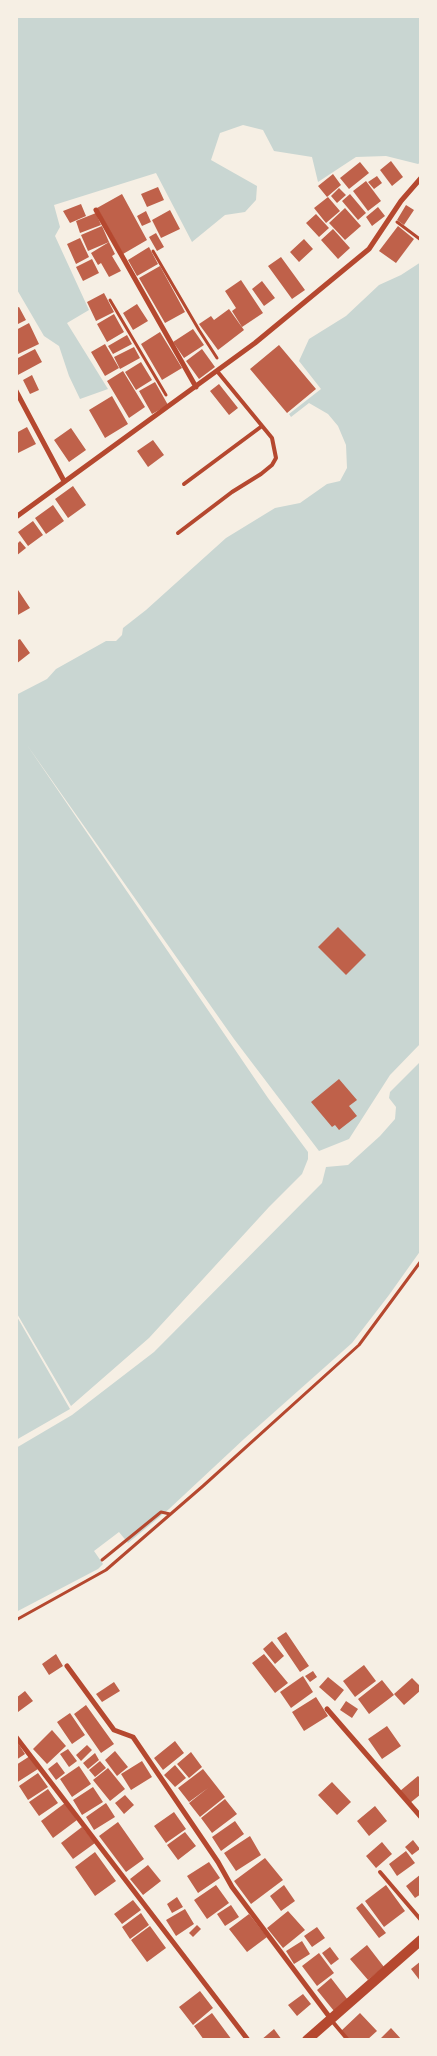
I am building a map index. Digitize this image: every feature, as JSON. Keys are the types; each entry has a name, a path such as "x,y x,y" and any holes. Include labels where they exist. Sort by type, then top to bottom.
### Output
{"main road":[{"path":"307,2040 421,1940"}],"street":[{"path":"16,517 255,343 369,249 401,201 421,178"},
{"path":"96,210 196,387"},
{"path":"16,391 64,481"},
{"path":"67,1666 114,1730 133,1737 218,1862 232,1887 330,2019"},
{"path":"327,1709 421,1817"},
{"path":"16,1737 248,2040"}],"lane":[{"path":"178,533 232,492 261,474 272,465 276,458 272,438 217,371"},
{"path":"184,484 262,426"},
{"path":"380,1872 421,1920"},
{"path":"330,2019 348,2040"}],"path":[{"path":"390,218 421,240"},
{"path":"153,251 223,367"},
{"path":"110,300 172,404"},
{"path":"16,1620 106,1570 171,1514 358,1345 421,1261"},
{"path":"102,1560 161,1512 171,1514"}],"shaded area":[{"path":"16,16 421,16 421,162 418,164 386,156 356,157 318,182 312,157 274,151 263,130 243,125 220,133 211,160 257,186 256,200 245,212 225,215 192,242 156,173 54,205 60,227 55,236 89,310 67,323 108,389 80,399 69,376 59,346 44,336 16,288"},
{"path":"421,262 421,1043 390,1075 349,1139 319,1151 234,1039 27,745 268,1098 308,1152 308,1159 302,1174 269,1207 149,1338 71,1406 16,1312 16,695 47,679 56,669 106,641 116,641 122,635 123,628 146,610 226,538 275,508 300,503 327,484 340,481 347,468 346,445 338,426 328,414 309,403 291,417 289,414 321,389 299,361 309,339 346,316 379,285 401,275"},
{"path":"421,1061 421,1250 389,1295 352,1343 169,1509 128,1543 119,1532 94,1551 103,1564 98,1569 16,1612 16,1448 72,1415 154,1352 322,1183 326,1167 348,1165 380,1136 395,1119 396,1107 389,1098 390,1092"},
{"path":"16,1315 70,1409 16,1440"}],"building":[{"path":"391,161 403,177 392,186 380,170"},
{"path":"360,162 369,173 349,189 340,178"},
{"path":"333,174 341,185 327,197 318,186"},
{"path":"377,176 382,183 374,189 368,182"},
{"path":"366,181 381,201 368,211 353,191"},
{"path":"158,187 164,200 147,207 141,194"},
{"path":"339,188 346,195 337,203 331,196"},
{"path":"122,194 147,240 123,254 97,208"},
{"path":"350,194 366,213 358,220 342,201"},
{"path":"328,197 340,211 326,223 314,208"},
{"path":"81,204 86,216 70,223 63,211"},
{"path":"406,205 414,210 404,225 397,220"},
{"path":"378,207 385,216 372,226 366,217"},
{"path":"345,208 361,226 345,240 329,223"},
{"path":"170,210 180,229 161,238 152,220"},
{"path":"146,211 151,222 142,226 137,216"},
{"path":"96,213 101,225 80,233 76,221"},
{"path":"316,214 329,228 319,237 306,223"},
{"path":"102,226 109,242 88,251 81,235"},
{"path":"398,226 414,239 396,263 379,251"},
{"path":"333,229 350,248 338,259 321,240"},
{"path":"156,233 164,247 157,251 149,237"},
{"path":"80,238 89,257 76,264 67,244"},
{"path":"304,239 313,249 299,262 290,252"},
{"path":"109,242 115,254 112,256 121,271 109,277 101,263 98,265 91,253"},
{"path":"149,247 158,264 137,276 128,260"},
{"path":"281,257 305,290 292,299 268,266"},
{"path":"92,259 99,273 83,281 76,267"},
{"path":"160,266 185,312 165,323 139,278"},
{"path":"241,280 263,313 242,327 232,311 236,308 225,291"},
{"path":"262,281 275,298 264,306 252,289"},
{"path":"104,293 114,312 96,321 87,302"},
{"path":"137,304 148,321 133,330 123,313"},
{"path":"19,307 26,320 16,325 16,308"},
{"path":"229,309 244,330 218,350 199,324 211,316 214,320"},
{"path":"114,314 124,332 107,342 97,324"},
{"path":"29,323 39,344 16,355 16,330"},
{"path":"193,329 204,345 184,358 173,342"},
{"path":"160,332 182,368 162,380 141,344"},
{"path":"127,335 132,344 113,354 108,346"},
{"path":"105,344 119,368 105,376 91,352"},
{"path":"279,345 316,389 287,413 250,369"},
{"path":"134,347 140,358 120,369 114,357"},
{"path":"35,349 42,362 16,376 16,359"},
{"path":"202,349 215,367 199,379 186,361"},
{"path":"141,362 152,380 136,390 125,372"},
{"path":"123,371 145,407 129,418 107,381"},
{"path":"32,375 39,390 30,394 23,380"},
{"path":"155,382 168,405 152,414 139,391"},
{"path":"219,384 238,408 229,415 210,391"},
{"path":"112,396 128,424 105,438 89,410"},
{"path":"27,427 36,444 16,454 16,433"},
{"path":"71,428 86,450 69,462 54,440"},
{"path":"153,440 164,455 148,467 137,451"},
{"path":"73,486 86,505 68,518 55,499"},
{"path":"53,505 64,521 46,534 35,518"},
{"path":"33,521 43,535 28,546 18,532"},
{"path":"20,541 26,548 16,556 16,545"},
{"path":"16,587 30,608 16,616"},
{"path":"20,639 30,653 16,664 16,641"},
{"path":"338,927 366,955 346,975 318,947"},
{"path":"339,1079 357,1100 349,1106 357,1116 339,1130 335,1125 332,1127 311,1102"},
{"path":"286,1632 309,1666 300,1672 277,1638"},
{"path":"272,1641 284,1656 275,1664 263,1649"},
{"path":"56,1654 63,1666 49,1675 42,1664"},
{"path":"264,1654 288,1683 275,1693 252,1663"},
{"path":"364,1665 376,1681 355,1697 343,1681"},
{"path":"313,1671 317,1677 310,1682 305,1676"},
{"path":"303,1676 313,1692 291,1708 280,1692"},
{"path":"328,1677 344,1690 335,1701 319,1687"},
{"path":"412,1678 421,1687 421,1690 404,1705 394,1694"},
{"path":"382,1680 394,1695 369,1714 358,1699"},
{"path":"114,1682 120,1691 102,1702 96,1694"},
{"path":"25,1691 33,1701 18,1712 16,1710 16,1698"},
{"path":"316,1697 328,1716 304,1731 292,1712"},
{"path":"346,1701 358,1709 352,1718 340,1710"},
{"path":"86,1705 114,1744 101,1753 74,1714"},
{"path":"70,1713 85,1735 72,1744 57,1722"},
{"path":"387,1726 401,1746 382,1759 368,1739"},
{"path":"52,1730 66,1746 47,1764 33,1749"},
{"path":"16,1740 25,1754 16,1760"},
{"path":"175,1741 184,1753 163,1770 154,1758"},
{"path":"87,1745 92,1750 81,1761 76,1755"},
{"path":"68,1749 77,1761 69,1767 60,1754"},
{"path":"115,1751 128,1767 117,1776 105,1760"},
{"path":"191,1752 202,1767 189,1778 177,1764"},
{"path":"95,1753 99,1760 88,1769 83,1763"},
{"path":"30,1756 38,1769 16,1783 16,1765"},
{"path":"100,1761 106,1768 95,1777 89,1770"},
{"path":"142,1761 152,1777 131,1790 121,1774"},
{"path":"57,1762 65,1773 56,1780 48,1769"},
{"path":"175,1765 186,1778 175,1787 164,1775"},
{"path":"79,1766 91,1784 72,1797 60,1779"},
{"path":"108,1768 125,1789 110,1801 93,1780"},
{"path":"203,1769 225,1797 200,1817 189,1803 208,1788 189,1802 178,1788"},
{"path":"38,1773 48,1787 28,1800 19,1786"},
{"path":"418,1776 421,1779 421,1794 410,1803 400,1791"},
{"path":"332,1782 351,1802 337,1815 318,1795"},
{"path":"93,1787 103,1802 82,1815 73,1800"},
{"path":"48,1789 58,1803 39,1816 29,1802"},
{"path":"125,1795 134,1805 124,1814 115,1803"},
{"path":"225,1799 237,1814 212,1833 201,1818"},
{"path":"65,1803 77,1820 53,1838 41,1821"},
{"path":"106,1803 115,1817 94,1830 86,1817"},
{"path":"375,1806 387,1821 369,1836 357,1821"},
{"path":"174,1812 186,1829 166,1843 154,1826"},
{"path":"235,1821 244,1834 221,1851 212,1837"},
{"path":"118,1822 144,1859 126,1872 99,1836"},
{"path":"82,1827 95,1843 73,1859 61,1843"},
{"path":"185,1832 196,1846 178,1860 167,1845"},
{"path":"250,1836 261,1855 236,1871 224,1853"},
{"path":"413,1840 420,1849 412,1855 405,1847"},
{"path":"382,1842 392,1854 376,1868 366,1856"},
{"path":"406,1851 415,1863 397,1876 389,1864"},
{"path":"95,1852 116,1881 95,1896 75,1867"},
{"path":"265,1858 283,1880 251,1904 234,1881"},
{"path":"209,1862 220,1878 198,1893 187,1876"},
{"path":"148,1865 161,1881 143,1895 130,1879"},
{"path":"421,1874 421,1894 415,1898 406,1886"},
{"path":"216,1885 229,1903 207,1919 194,1900"},
{"path":"284,1885 295,1901 281,1911 270,1896"},
{"path":"386,1885 405,1911 384,1927 365,1901"},
{"path":"177,1897 183,1907 172,1913 167,1904"},
{"path":"133,1900 141,1910 122,1924 114,1914"},
{"path":"362,1903 386,1933 379,1938 356,1908"},
{"path":"231,1905 239,1917 225,1926 217,1914"},
{"path":"185,1909 194,1924 176,1936 166,1920"},
{"path":"288,1911 305,1930 283,1948 267,1928"},
{"path":"141,1913 149,1925 130,1939 122,1927"},
{"path":"249,1914 267,1937 247,1952 229,1929"},
{"path":"197,1925 201,1929 193,1937 189,1933"},
{"path":"150,1926 166,1948 147,1962 131,1940"},
{"path":"317,1927 325,1938 312,1947 304,1936"},
{"path":"302,1941 310,1954 294,1964 286,1951"},
{"path":"367,1945 384,1967 368,1980 350,1959"},
{"path":"330,1947 339,1959 331,1965 322,1953"},
{"path":"319,1953 334,1973 317,1986 302,1966"},
{"path":"421,1961 421,1982 411,1969"},
{"path":"331,1978 348,2000 334,2011 317,1990"},
{"path":"200,1991 213,2008 193,2025 179,2007"},
{"path":"303,1994 311,2004 297,2016 288,2005"},
{"path":"212,2013 232,2040 204,2040 194,2026"},
{"path":"360,2013 377,2031 367,2040 349,2040 341,2031"},
{"path":"391,2028 402,2040 379,2040"},
{"path":"274,2029 282,2040 261,2040"}]}
